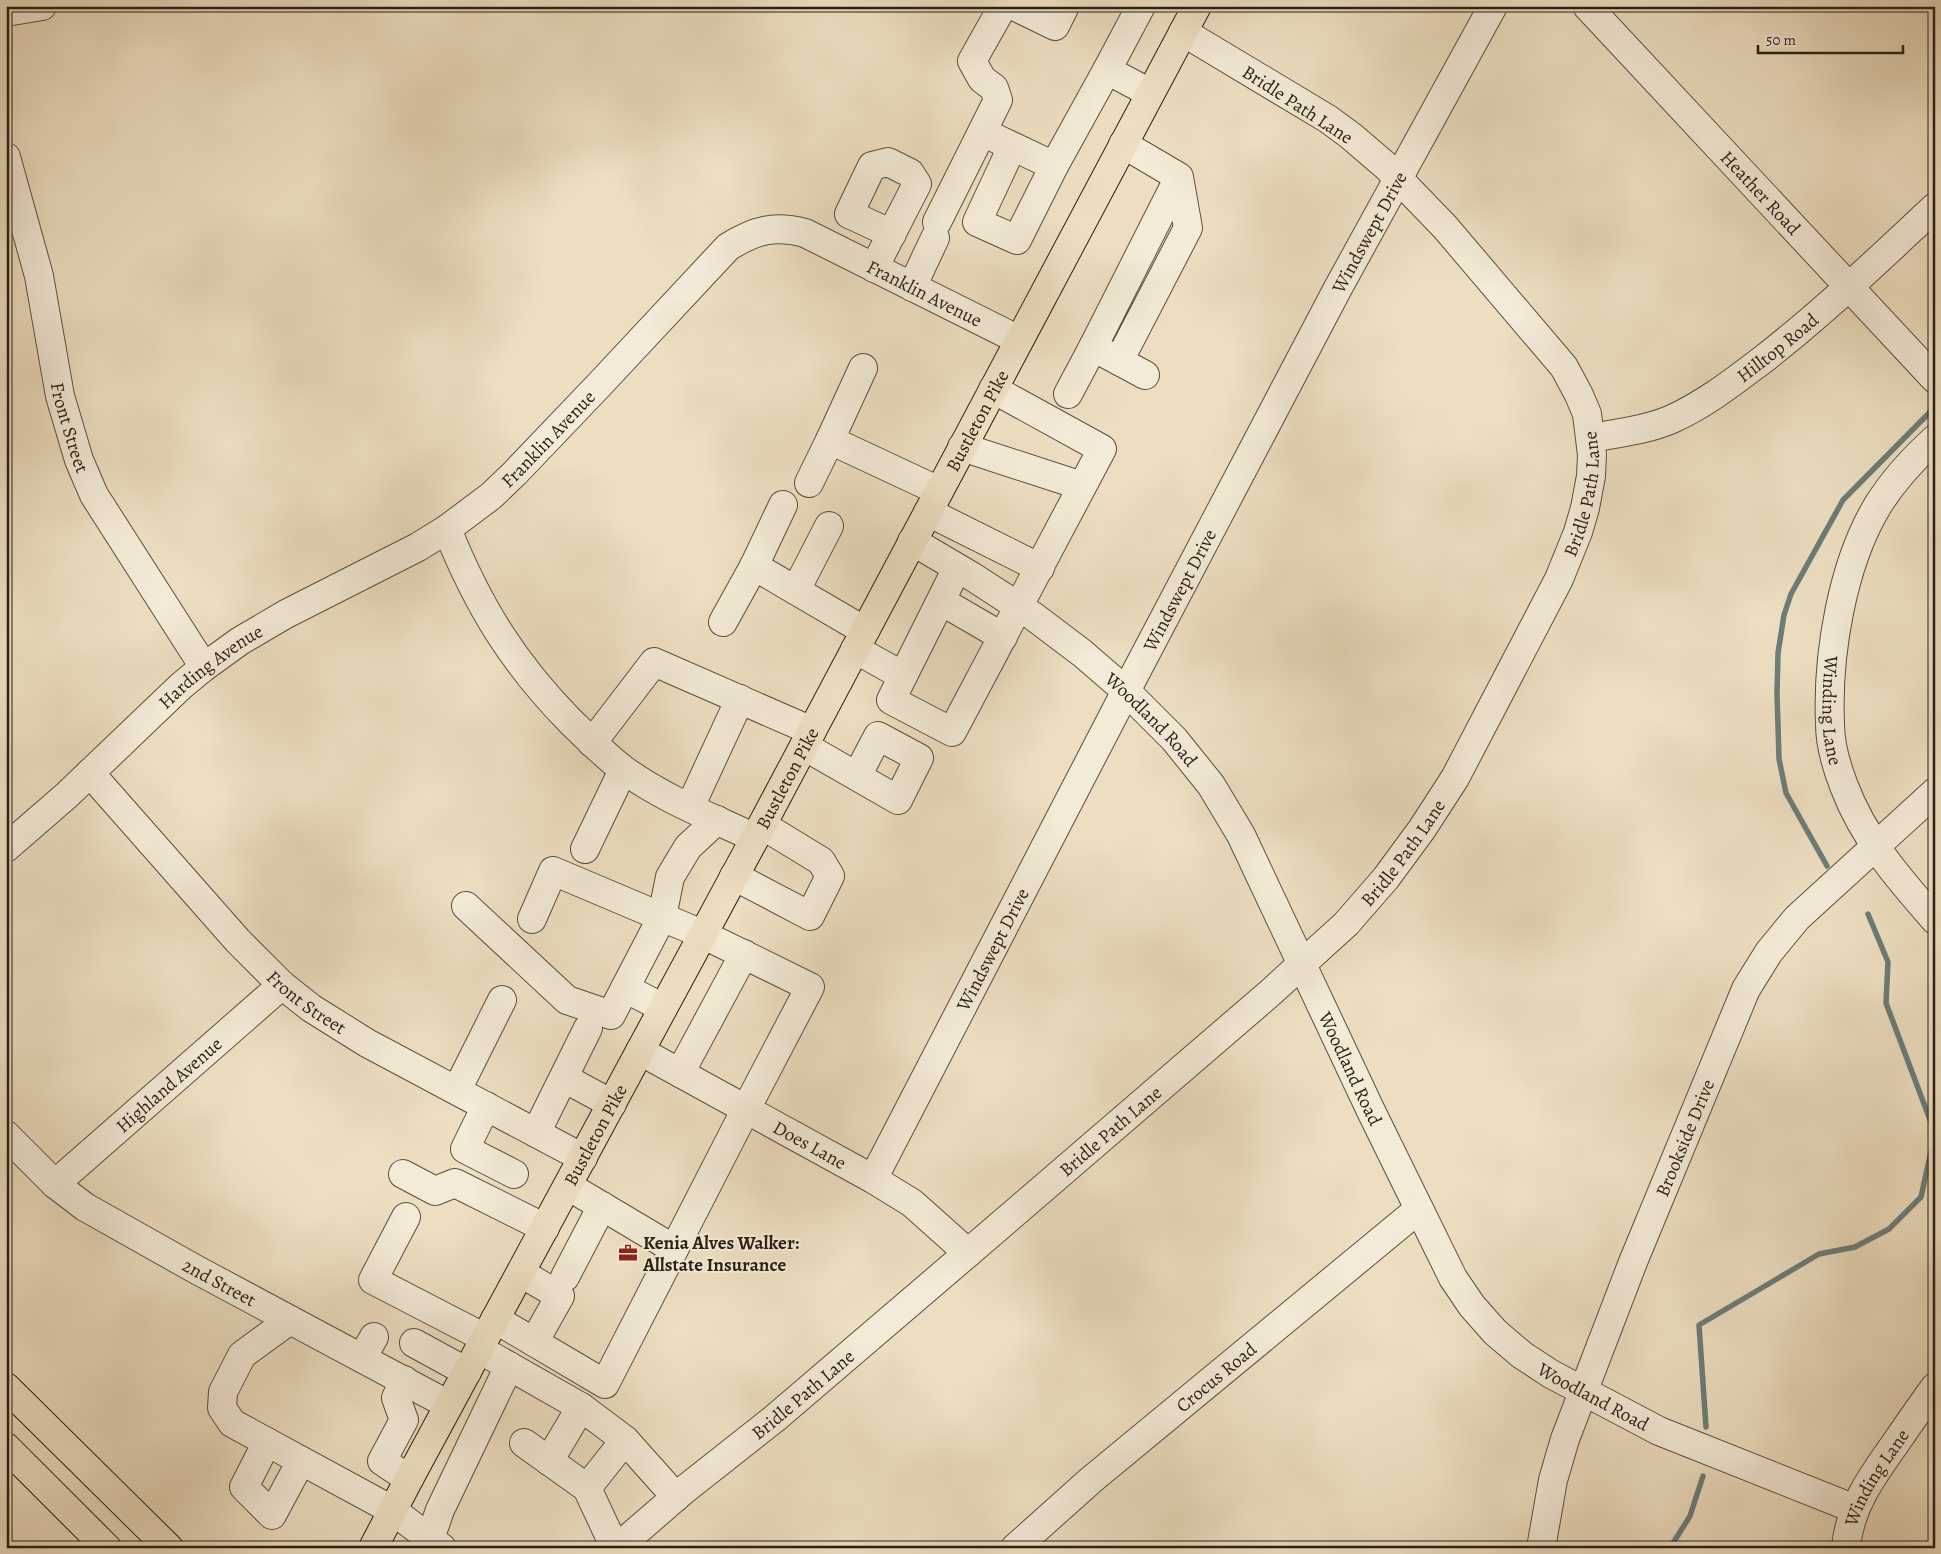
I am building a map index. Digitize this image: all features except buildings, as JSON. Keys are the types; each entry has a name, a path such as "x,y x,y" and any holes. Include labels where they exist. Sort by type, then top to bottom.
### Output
{"main road":[{"name":"Bustleton Pike","path":"373,1548 758,832 1197,6"},
{"path":"6,1387 169,1548"},
{"path":"6,1447 107,1548"}],"street":[{"path":"6,12 42,6"},
{"path":"912,287 936,230 998,100 994,88 982,79 972,61 1003,6"},
{"path":"1014,6 1055,26 1065,6"},
{"path":"1012,147 977,222 1017,240 1054,166 1141,6"},
{"name":"Windswept Drive","path":"873,1179 1338,288 1493,6"},
{"name":"Heather Road","path":"1587,6 1848,288 1935,379"},
{"name":"Bridle Path Lane","path":"616,1548 676,1497 774,1419 1301,965 1346,924 1386,878 1422,829 1459,770 1555,587 1569,556 1584,508 1591,476 1592,456 1591,438 1586,414 1579,394 1564,367 1445,227 1379,160 1328,119 1183,32"},
{"path":"1107,70 1150,94"},
{"path":"982,132 1054,166"},
{"path":"1119,361 1188,228 1179,177 1123,144"},
{"name":"Front Street","path":"6,157 39,276 60,396 80,460 94,495 204,667"},
{"path":"834,248 872,166 888,162 910,173 917,184 874,268"},
{"path":"1068,394 1179,177"},
{"name":"Hilltop Road","path":"1591,438 1641,430 1671,420 1699,405 1736,380 1801,330 1935,207"},
{"path":"849,214 892,234"},
{"name":"Franklin Avenue","path":"447,529 483,502 515,473 728,247 746,235 767,229 789,229 805,233 1019,340"},
{"path":"1093,347 1145,375"},
{"path":"809,483 863,368"},
{"path":"957,568 891,700 952,732 1102,449 993,389"},
{"name":"Winding Lane","path":"1935,439 1912,462 1878,506 1854,559 1845,587 1833,644 1830,674 1830,726 1833,746 1844,786 1860,823 1875,847 1895,874 1935,920"},
{"path":"830,440 934,501 1040,568"},
{"path":"962,447 1082,486"},
{"path":"724,622 754,566 783,505"},
{"path":"796,590 829,526"},
{"path":"447,529 462,566 495,627 535,682 592,743 623,770 658,792 717,820 758,832 821,861 830,876 810,916 734,876"},
{"name":"Harding Avenue","path":"6,848 204,667 240,641 286,614 418,547 447,529"},
{"name":"Woodland Road","path":"912,541 1019,607 1082,653 1126,691 1194,762 1227,810 1241,835 1301,965 1419,1210 1454,1278 1472,1306 1495,1332 1522,1355 1551,1374 1659,1431 1855,1509"},
{"path":"754,566 796,590 903,676"},
{"path":"941,601 1003,637"},
{"path":"592,743 654,662 740,699 808,738 857,776"},
{"path":"690,807 740,699"},
{"path":"585,849 623,770"},
{"name":"Front Street","path":"90,773 238,941 282,985 311,1008 339,1026 583,1158"},
{"name":"Brookside Drive","path":"1541,1548 1555,1472 1565,1439 1633,1262 1746,989 1769,952 1797,918 1935,792"},
{"path":"466,906 567,1000 611,1015 662,917 670,877 688,847 717,820"},
{"path":"414,1343 481,1345 534,1342 605,1384 810,987 702,934 552,871 532,919"},
{"path":"680,1073 744,954"},
{"name":"Highland Avenue","path":"55,1184 282,985"},
{"path":"625,988 663,1008"},
{"path":"457,1090 502,1000"},
{"path":"536,1133 588,1028"},
{"name":"Does Lane","path":"640,1051 873,1179 912,1203 968,1252"},
{"path":"564,1078 612,1104"},
{"path":"486,1106 465,1149 514,1174"},
{"name":"2nd Street","path":"6,1135 55,1184 85,1207 290,1320 368,1348 404,1380 449,1404"},
{"path":"403,1174 435,1191 455,1183 545,1228"},
{"path":"568,1186 674,1249"},
{"path":"534,1342 602,1206"},
{"name":"Crocus Road","path":"1015,1548 1091,1480 1419,1210"},
{"path":"406,1217 373,1280 481,1345 509,1366 581,1407 624,1440 676,1497"},
{"path":"521,1273 562,1286"},
{"path":"290,1320 242,1355 224,1392 222,1408 232,1423 392,1510 437,1545"},
{"path":"437,1545 440,1510 509,1366"},
{"path":"404,1380 396,1398 404,1420 382,1461 409,1479"},
{"name":"Winding Lane","path":"1846,1548 1855,1509 1868,1483 1935,1387"},
{"path":"549,1461 581,1407"},
{"path":"399,1430 427,1446"},
{"path":"587,1488 624,1440"},
{"path":"267,1442 244,1487 272,1515 301,1461"},
{"path":"524,1443 587,1488 616,1548"}],"waterway":[{"path":"1827,866 1786,793 1779,759 1778,653 1784,615 1791,594 1843,500 1933,409"},
{"path":"1706,1427 1699,1325 1819,1254 1855,1247 1889,1229 1921,1197 1935,1133 1886,1003 1888,962 1868,914"},
{"path":"1670,1548 1690,1516 1703,1476"}],"place":[{"name":"Kenia Alves Walker: Allstate Insurance","path":"628,1253"}]}
